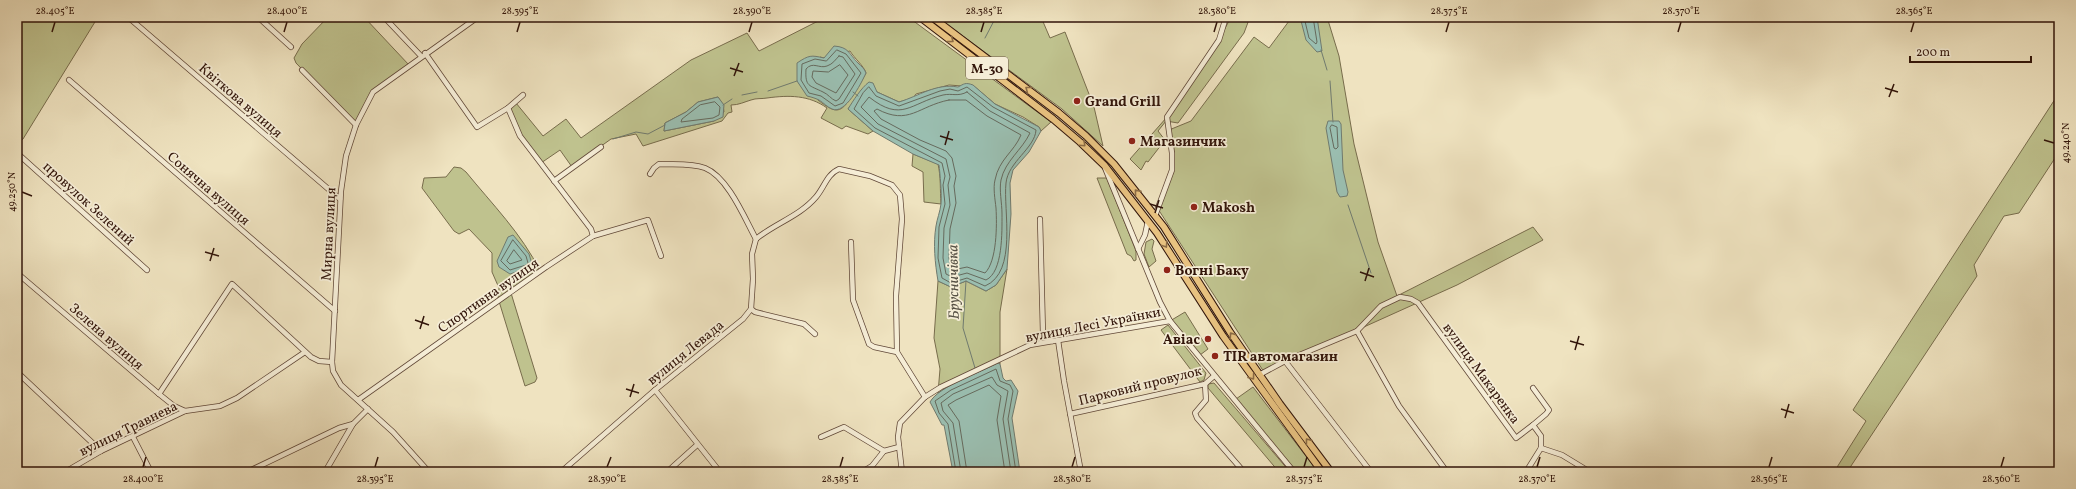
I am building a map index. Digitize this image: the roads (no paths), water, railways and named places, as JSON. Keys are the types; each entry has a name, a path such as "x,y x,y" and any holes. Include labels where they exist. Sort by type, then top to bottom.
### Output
{"highway":[{"name":"М-30","path":"920,17 1053,119 1105,166 1148,221 1239,359 1322,472"},
{"name":"М-30","path":"932,17 1059,113 1102,151 1156,216 1260,375 1331,472"},
{"path":"1148,221 1156,216"}],"street":[{"name":"Квіткова вулиця","path":"128,17 340,199"},
{"path":"258,17 291,47"},
{"path":"384,17 423,55 477,127 508,108 523,95"},
{"name":"Мирна вулиця","path":"429,472 393,432 338,382 332,362 340,199 346,156 356,125 370,95 423,55 478,17"},
{"path":"1156,216 1172,170 1172,153 1167,117 1219,40 1226,17"},
{"path":"302,70 356,125"},
{"name":"Сонячна вулиця","path":"69,80 335,312"},
{"path":"508,108 520,136 591,229 593,236"},
{"path":"554,181 601,147"},
{"name":"провулок Зелений","path":"17,153 147,270"},
{"path":"650,174 659,164 705,168 717,175 725,185 756,240"},
{"path":"1105,166 1160,302 1170,321 1294,472"},
{"path":"815,334 804,324 755,312 751,309 753,278 752,254 756,240 816,198 834,171 840,169 862,174 892,184 900,194 902,219 896,296 897,352 925,397"},
{"name":"Спортивна вулиця","path":"358,400 546,267 593,236 648,220 661,256"},
{"path":"1040,220 1043,334 1052,341"},
{"path":"1138,249 1146,236 1148,221"},
{"path":"851,242 853,300 869,344 874,347 897,352"},
{"name":"Зелена вулиця","path":"17,273 159,394 174,406 185,411"},
{"path":"159,394 232,284 305,352 315,359 332,362"},
{"name":"вулиця Макаренка","path":"1357,330 1380,306 1400,297 1411,299 1418,303 1516,438 1533,426 1540,436 1541,448"},
{"name":"вулиця Левада","path":"561,472 655,390 743,319 751,309"},
{"name":"вулиця Лесі Українки","path":"902,472 899,447 900,423 925,397 1030,345 1170,321"},
{"path":"1260,375 1285,361 1357,330 1396,401 1447,472"},
{"path":"1058,340 1081,472"},
{"name":"вулиця Травнева","path":"65,472 101,451 185,411 220,406 237,398 305,352"},
{"path":"1285,361 1371,472"},
{"path":"17,372 101,451"},
{"name":"Парковий провулок","path":"1070,414 1205,384 1214,376"},
{"path":"1205,384 1206,400 1196,409 1195,413 1197,418 1244,472"},
{"path":"1533,388 1549,410 1533,426"},
{"path":"655,390 697,445 720,472"},
{"path":"325,472 353,424 368,409"},
{"path":"247,472 339,428 353,424"},
{"path":"821,437 844,427 884,451"},
{"path":"133,437 151,472"},
{"path":"667,472 697,445"},
{"path":"862,472 872,466 884,451 899,447"},
{"path":"1526,472 1541,448 1562,455 1590,472"}],"water":[{"path":"1300,17 1317,17 1322,51 1317,52 1306,40"},
{"path":"834,46 846,49 866,73 852,97 847,103 837,110 832,109 819,100 807,96 797,81 797,63 810,56 824,58"},
{"path":"869,82 873,83 877,92 899,102 935,88 950,86 958,87 965,84 970,84 995,104 1039,127 1041,131 1029,152 1013,170 1010,183 1011,214 1007,269 996,285 986,291 966,281 951,287 938,281 935,260 935,233 941,207 939,165 913,154 873,131 848,109 860,91"},
{"path":"718,97 724,105 723,117 714,121 664,131 665,123 686,112 698,102"},
{"path":"1328,121 1339,121 1341,124 1343,170 1348,192 1347,196 1340,197 1337,192 1326,128"},
{"path":"513,235 529,254 532,264 528,268 510,274 499,267 497,261 508,237"},
{"path":"998,363 1000,364 1003,378 1006,381 1011,380 1018,391 1012,418 1020,472 953,472 944,425 942,425 930,402 942,390"}],"waterway":[{"name":"Брусничівка","path":"985,38 996,17"},
{"path":"1321,50 1327,70"},
{"path":"768,91 797,81"},
{"path":"1330,81 1333,122"},
{"path":"742,95 757,92"},
{"path":"853,92 858,96"},
{"path":"723,105 732,99"},
{"path":"613,139 636,132 648,134 665,125"},
{"path":"1348,205 1371,273"},
{"name":"Брусничівка","path":"966,281 963,328 975,368"}],"place":[{"name":"Grand Grill","path":"1077,101"},
{"name":"Магазинчик","path":"1132,141"},
{"name":"Makosh","path":"1194,207"},
{"name":"Вогні Баку","path":"1167,270"},
{"name":"Авіас","path":"1208,339"},
{"name":"TIR автомагазин","path":"1215,356"}]}
